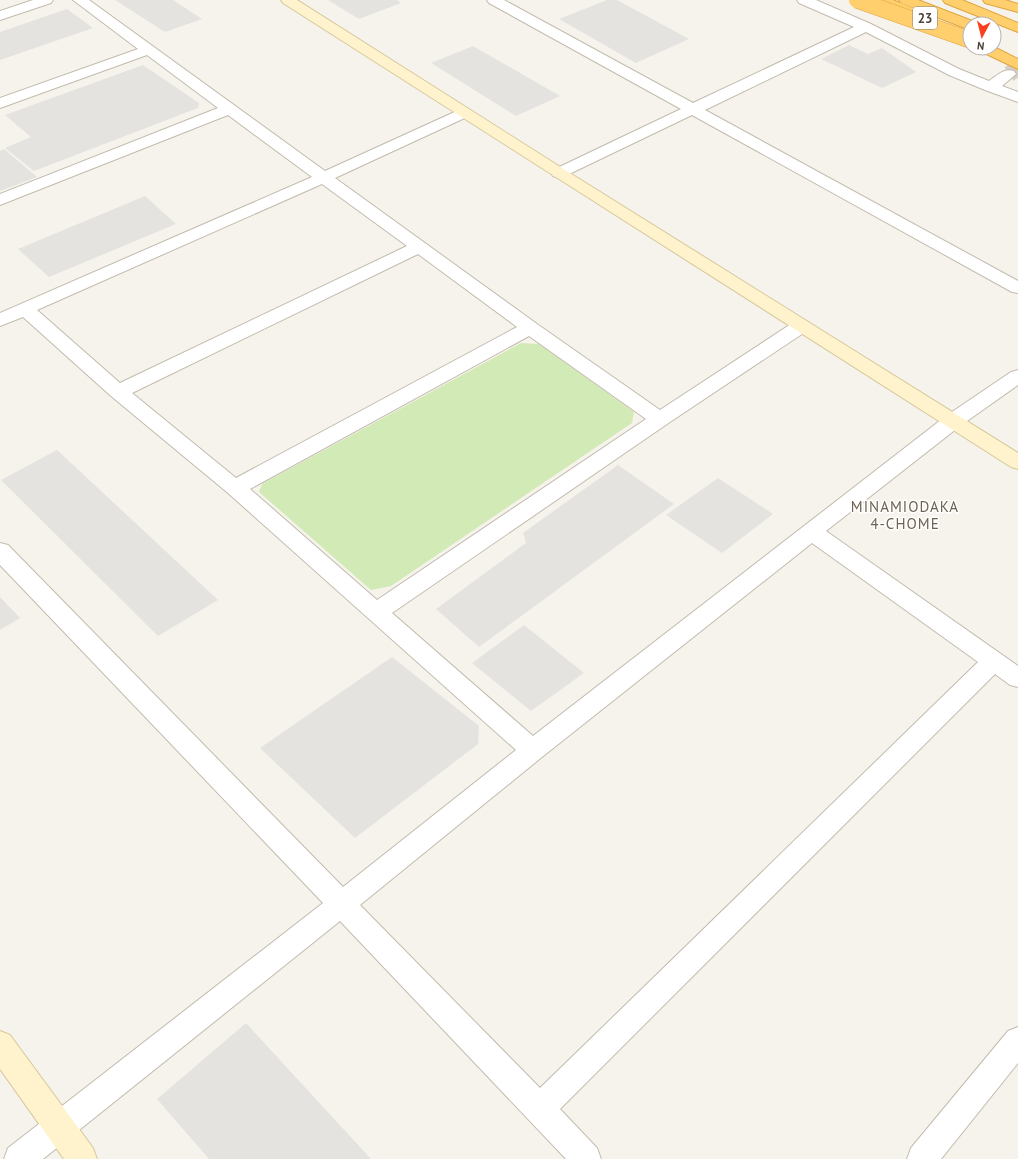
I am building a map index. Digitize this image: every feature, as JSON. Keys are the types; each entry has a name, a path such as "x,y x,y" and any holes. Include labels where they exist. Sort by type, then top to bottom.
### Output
{"highway":[{"path":"857,0 962,37"},
{"name":"23","path":"881,0 962,33"},
{"path":"906,0 962,22"},
{"path":"950,0 1018,28"},
{"path":"983,0 1018,12"},
{"path":"990,0 1018,8"},
{"path":"936,23 962,36"},
{"path":"1002,47 1018,54"},
{"path":"1002,51 1018,57"},
{"path":"996,56 1014,70"}],"street":[{"path":"0,16 46,0"},
{"path":"80,0 325,177 530,328 660,418"},
{"path":"288,0 464,113 1018,462"},
{"path":"494,0 691,110 1018,288"},
{"path":"804,0 866,27 954,72 1018,97"},
{"path":"559,173 866,27"},
{"path":"0,103 148,50"},
{"path":"990,87 1014,70"},
{"path":"0,200 229,109"},
{"path":"0,320 325,177 464,113"},
{"path":"118,392 419,247"},
{"path":"25,309 118,392 235,488 533,750"},
{"path":"376,612 660,418 801,326"},
{"path":"235,488 530,328"},
{"path":"19,1159 342,904 533,750 953,421 1018,376"},
{"path":"812,532 1018,678"},
{"path":"0,551 540,1109 586,1159"},
{"path":"540,1109 994,661"},
{"path":"922,1159 1018,1041"},
{"path":"0,1045 82,1159"}],"green space":[{"path":"521,343 539,344 634,412 632,423 391,586 371,590 259,492 262,484"}],"shaded area":[{"path":"115,0 173,0 202,19 165,32"},
{"path":"328,0 397,0 401,3 359,19"},
{"path":"607,0 617,0 689,39 636,63 559,19"},
{"path":"67,9 93,28 0,60 0,32"},
{"path":"849,45 868,54 882,48 916,72 882,88 821,59"},
{"path":"473,46 560,96 516,116 431,63"},
{"path":"143,65 199,103 198,108 34,171 5,148 31,137 5,115"},
{"path":"4,149 37,177 0,191 0,151"},
{"path":"145,196 176,224 49,277 18,249"},
{"path":"57,450 218,600 158,636 1,480"},
{"path":"618,465 674,504 479,647 436,609 526,543 523,533"},
{"path":"718,478 773,514 722,553 666,515"},
{"path":"0,597 20,618 0,630"},
{"path":"524,625 584,673 531,711 472,663"},
{"path":"392,657 479,726 478,744 355,838 260,748"},
{"path":"246,1023 371,1159 209,1159 157,1099"}],"tunnel":[{"path":"1009,74 1018,68"}],"district":[{"name":"MINAMIODAKA 4-CHOME","path":"905,516"}]}
